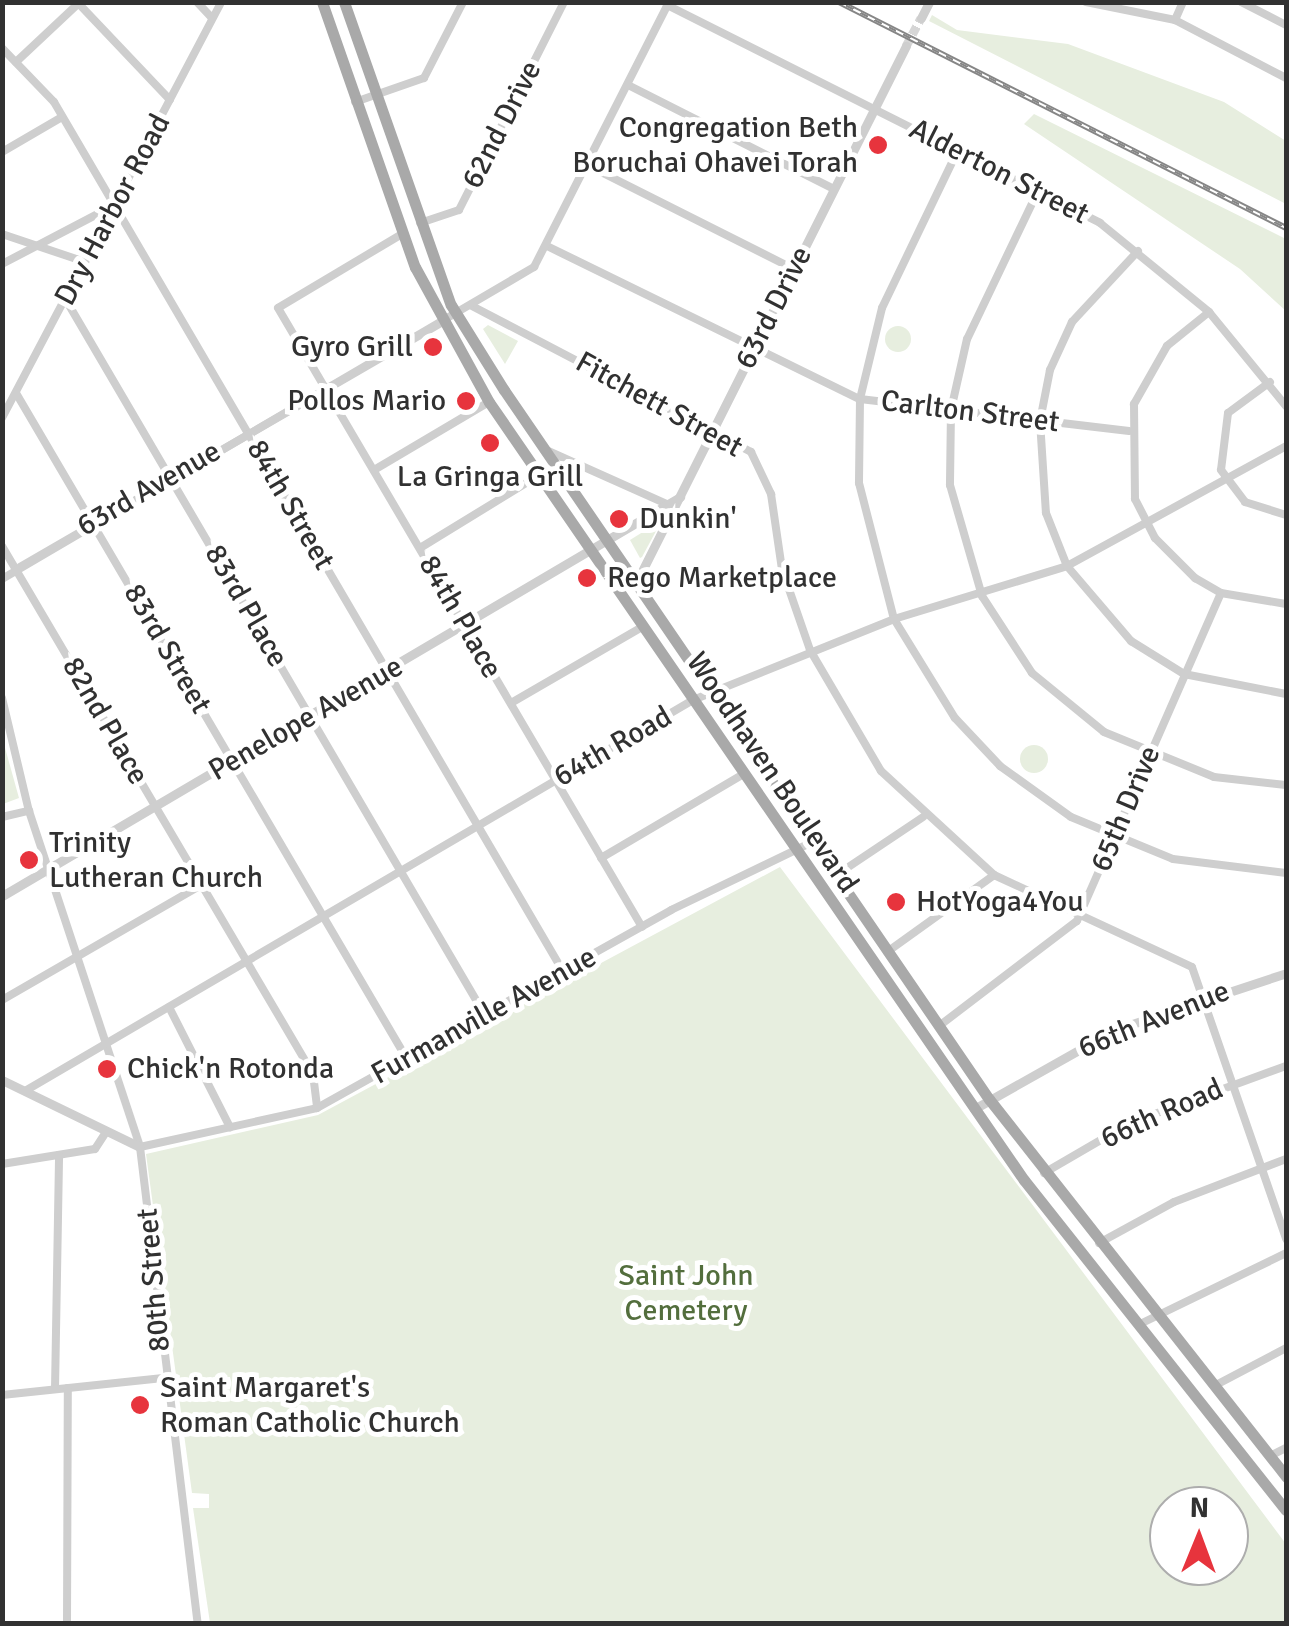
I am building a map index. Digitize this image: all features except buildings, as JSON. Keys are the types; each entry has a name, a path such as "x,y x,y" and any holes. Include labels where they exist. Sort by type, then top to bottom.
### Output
{"main road":[{"name":"Woodhaven Boulevard","path":"322,2 402,234 440,324 489,402 794,852 974,1108 1138,1325 1286,1510"},
{"name":"Woodhaven Boulevard","path":"344,2 420,223 457,315 989,1099 1286,1478"}],"street":[{"path":"197,2 212,18"},
{"name":"Dry Harbor Road","path":"2,418 221,2"},
{"path":"355,102 424,78 463,2"},
{"name":"62nd Drive","path":"420,223 459,210 564,2"},
{"path":"921,18 929,2"},
{"path":"1086,2 1175,20 1286,78"},
{"path":"1175,20 1184,2"},
{"path":"1241,2 1286,25"},
{"path":"16,62 80,3 170,100"},
{"name":"63rd Avenue","path":"2,579 534,267 667,3"},
{"name":"Alderton Street","path":"667,3 1038,191 1138,251 1209,312 1286,406"},
{"name":"63rd Drive","path":"610,540 680,496 906,46"},
{"name":"84th Street","path":"2,48 62,117 564,972"},
{"path":"628,85 834,189"},
{"path":"2,152 62,117"},
{"path":"958,150 882,308 860,399 859,483 894,619 946,705 1000,766 1112,838 1173,859 1286,873"},
{"path":"587,166 794,269"},
{"path":"1038,191 967,339 950,410 950,485 982,596 1032,672 1148,756 1286,785"},
{"path":"2,264 115,205"},
{"path":"2,234 85,262"},
{"name":"84th Place","path":"402,234 278,308 642,927"},
{"name":"Carlton Street","path":"547,246 860,399 1129,431"},
{"path":"1138,251 1072,322 1040,421 1046,513 1067,566 1131,641 1184,674 1286,694"},
{"name":"83rd Place","path":"66,300 486,1017"},
{"name":"Fitchett Street","path":"472,306 714,430 761,470 810,650 881,772 923,817 994,875 1077,921 1174,955 1192,967 1206,996 1286,1239"},
{"path":"1209,312 1145,378 1129,431 1148,526 1174,560 1221,592 1286,604"},
{"path":"1270,382 1228,413 1219,452 1226,482 1258,509 1286,515"},
{"name":"83rd Street","path":"16,393 408,1061"},
{"path":"374,470 489,402"},
{"name":"64th Road","path":"25,1090 693,700 894,619 982,596 1067,566 1148,526 1286,446"},
{"path":"545,450 669,505"},
{"path":"420,548 539,475"},
{"path":"637,581 680,496"},
{"name":"Penelope Avenue","path":"2,896 610,540"},
{"name":"82nd Place","path":"2,546 312,1074 316,1108"},
{"name":"65th Drive","path":"939,1026 1077,921 1221,592"},
{"path":"511,703 644,626"},
{"path":"2,698 29,811 109,1042 140,1146"},
{"path":"601,858 742,775"},
{"path":"2,817 29,811"},
{"path":"835,876 923,817"},
{"name":"Furmanville Avenue","path":"140,1146 316,1108 408,1061 642,927 812,842"},
{"path":"887,952 994,875"},
{"path":"2,1000 200,884"},
{"name":"66th Avenue","path":"974,1108 1114,1030 1206,996 1286,973"},
{"path":"169,1007 230,1127"},
{"name":"66th Road","path":"1044,1174 1130,1123 1234,1081 1286,1066"},
{"path":"2,1080 140,1146"},
{"path":"2,1164 96,1149 106,1132"},
{"name":"80th Street","path":"140,1146 163,1378 198,1624"},
{"path":"55,1390 59,1155"},
{"path":"1099,1243 1262,1166 1286,1159"},
{"path":"1138,1325 1286,1253"},
{"path":"1214,1386 1286,1348"},
{"path":"2,1395 163,1378"},
{"path":"67,1624 68,1388"},
{"path":"1270,1456 1286,1448"}],"green space":[{"path":"932,15 957,30 1068,44 1224,102 1286,141 1286,204 929,21"},
{"path":"1034,114 1286,239 1286,311 1240,269 1024,124"},
{"path":"488,325 518,341 505,364 483,329"},
{"path":"898,326 907,330 911,339 907,348 898,352 889,348 885,339 889,330"},
{"path":"662,520 642,557 640,558 630,540"},
{"path":"2,737 19,798 3,804 2,804"},
{"path":"1034,745 1044,749 1048,759 1044,769 1034,773 1024,769 1020,759 1024,749"},
{"name":"Saint John Cemetery","path":"780,867 1243,1486 1149,1486 1149,1586 1249,1586 1249,1494 1286,1544 1286,1623 210,1623 193,1508 209,1508 209,1494 192,1493 146,1154 318,1115"}],"tunnel":[{"path":"906,46 921,18"}],"railway":[{"path":"839,2 1286,228"}],"place":[{"name":"Congregation Beth Boruchai Ohavei Torah","path":"878,145"},
{"name":"Gyro Grill","path":"433,347"},
{"name":"Pollos Mario","path":"466,401"},
{"name":"La Gringa Grill","path":"490,443"},
{"name":"Dunkin'","path":"619,519"},
{"name":"Rego Marketplace","path":"587,578"},
{"name":"Trinity Lutheran Church","path":"29,860"},
{"name":"HotYoga4You","path":"896,902"},
{"name":"Chick'n Rotonda","path":"107,1069"},
{"name":"Saint Margaret's Roman Catholic Church","path":"140,1405"}]}
